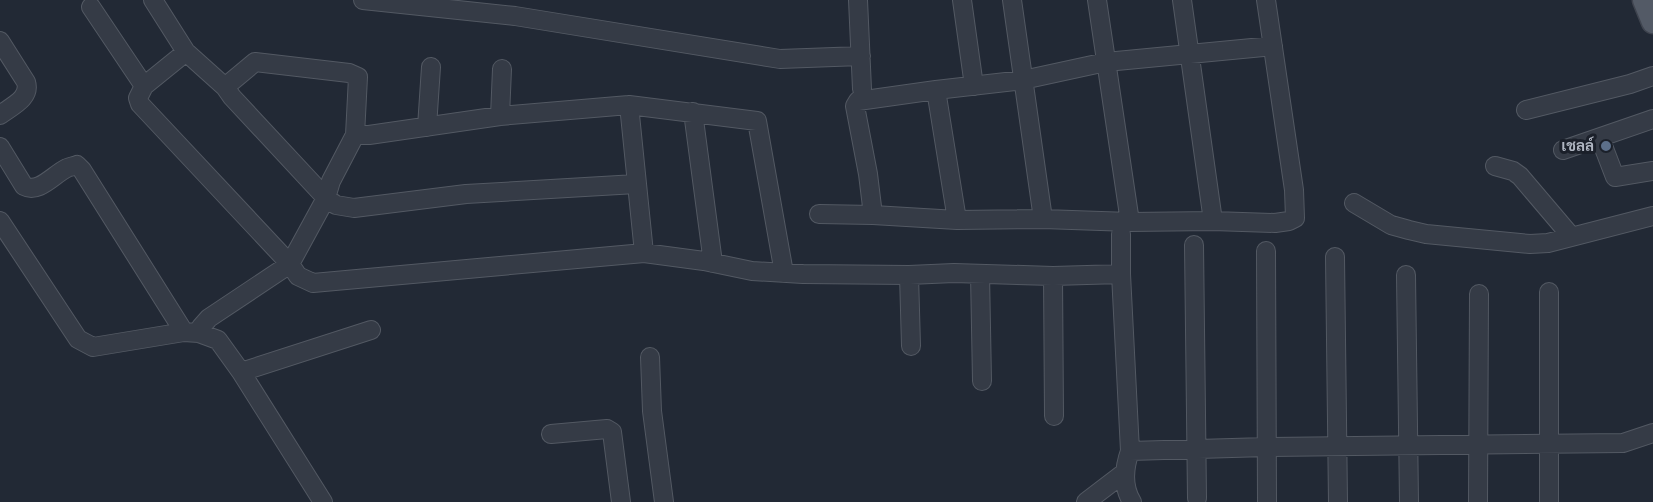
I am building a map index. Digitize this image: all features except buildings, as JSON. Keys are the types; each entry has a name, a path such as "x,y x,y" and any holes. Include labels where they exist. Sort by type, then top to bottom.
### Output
{"main road":[{"path":"1644,0 1653,22"}],"street":[{"path":"153,0 186,52 225,87 326,198 336,205 354,208 466,194 636,184"},
{"path":"363,0 516,8 780,59 861,56"},
{"path":"858,0 862,88"},
{"path":"962,0 974,86"},
{"path":"1012,0 1043,219"},
{"path":"1097,0 1125,228 1121,274 1130,451 1124,473 1132,502"},
{"path":"1182,0 1213,221"},
{"path":"819,214 957,220 1043,219 1125,228 1213,221 1275,223 1289,221 1295,218 1294,190 1266,0"},
{"path":"91,7 144,86"},
{"path":"0,41 28,89 26,95 0,115"},
{"path":"873,215 855,106 858,101 1023,80 1106,63 1273,46"},
{"path":"186,52 144,86 138,98 140,104 290,264 298,276 313,283 644,253 752,271 784,273 909,275 954,273 1053,276 1121,274"},
{"path":"0,221 78,339 93,347 191,332 201,327 209,318 290,264 326,198 331,181 355,135 358,77 255,62 225,87"},
{"path":"427,127 430,67"},
{"path":"500,116 502,69"},
{"path":"1527,110 1653,76"},
{"path":"936,90 957,220"},
{"path":"355,135 369,135 500,116 629,105 757,121 784,273"},
{"path":"629,105 644,253"},
{"path":"693,112 713,263"},
{"path":"1563,150 1653,119"},
{"path":"1600,138 1615,177 1653,171"},
{"path":"0,147 24,186 29,189 36,188 68,168 77,165 82,170 191,332 218,340 241,372 323,502"},
{"path":"1495,166 1513,171 1520,176 1571,236"},
{"path":"1353,203 1391,225 1426,234 1530,244 1548,243 1653,216"},
{"path":"1194,245 1197,498"},
{"path":"1266,251 1267,502"},
{"path":"1335,257 1338,502"},
{"path":"980,274 982,381"},
{"path":"909,275 911,346"},
{"path":"1406,275 1409,502"},
{"path":"1053,276 1054,416"},
{"path":"1549,292 1549,502"},
{"path":"1478,502 1479,294"},
{"path":"241,372 371,330"},
{"path":"650,357 652,411 664,502"},
{"path":"551,434 607,429 612,432 621,502"},
{"path":"1130,451 1197,448 1623,443 1653,433"},
{"path":"1086,502 1124,473"}],"place":[{"name":"เชลล์","path":"1606,146"}]}
